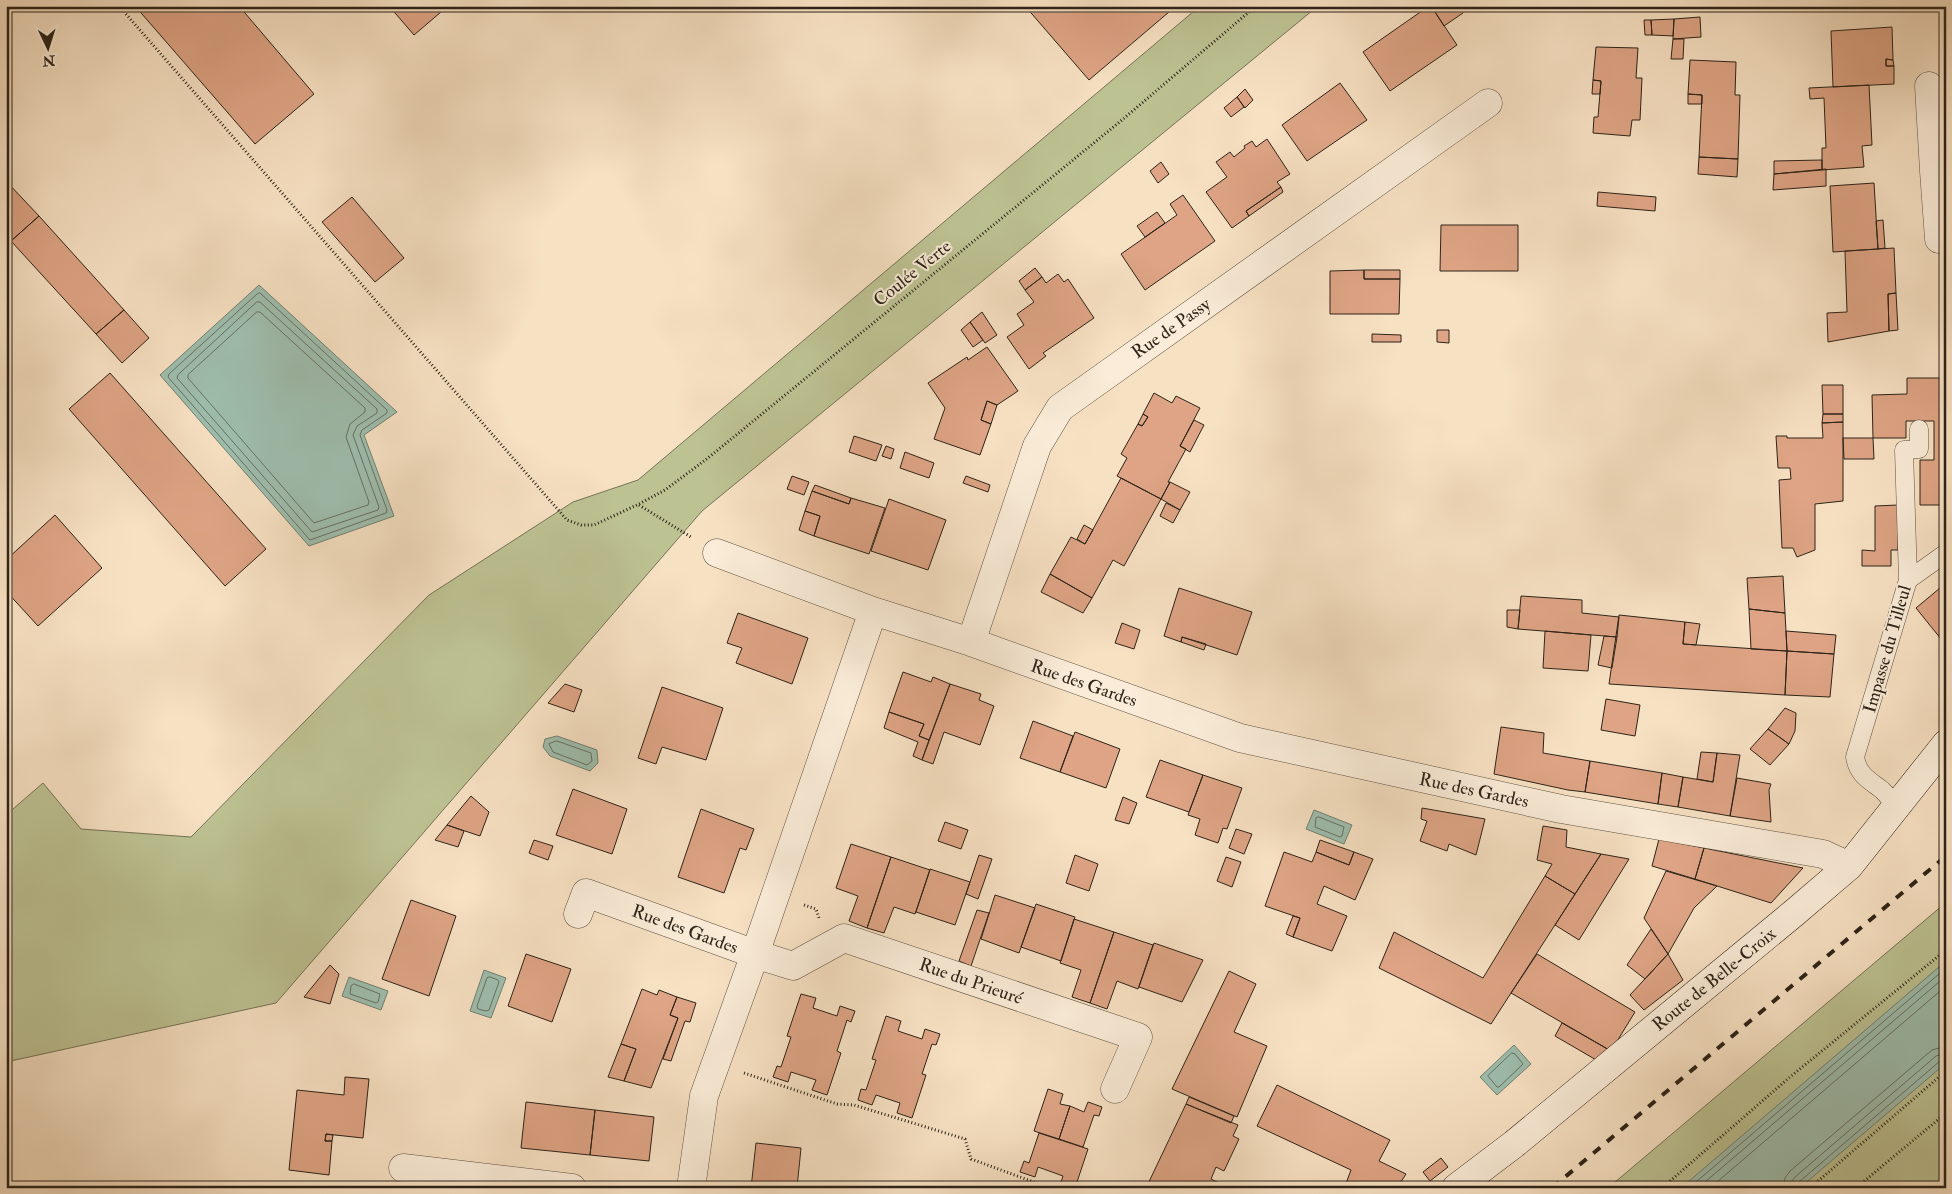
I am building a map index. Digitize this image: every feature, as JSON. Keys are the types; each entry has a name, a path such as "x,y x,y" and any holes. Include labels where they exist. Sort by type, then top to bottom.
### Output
{"street":[{"path":"1929,86 1940,171 1939,240"},
{"name":"Rue de Passy","path":"971,642 1037,446 1060,408 1488,103"},
{"path":"717,553 873,611"},
{"name":"Rue des Gardes","path":"578,914 586,893 755,954 873,611 971,642 1240,738 1561,809 1824,854 1849,866"},
{"name":"Route de Belle-Croix","path":"1456,1188 1514,1144 1849,866 1946,744"},
{"name":"Rue du Prieuré","path":"755,954 793,966 844,938 1138,1037 1116,1089"},
{"path":"691,1188 704,1096 755,954"},
{"path":"402,1168 572,1188"}],"lane":[{"name":"Impasse du Tilleul","path":"1896,805 1882,791 1861,775 1855,758 1908,580 1904,450 1919,449 1919,429"},
{"path":"1908,580 1946,553"}],"path":[{"name":"Coulée Verte","path":"119,6 567,520 580,525 594,525 639,504 665,490 708,458 1122,120 1256,6"},
{"path":"639,504 717,553"},
{"path":"801,904 816,909 819,918 828,921"},
{"path":"1662,1188 1790,1077 1946,950"},
{"path":"1810,1188 1946,1071"},
{"path":"741,1072 837,1104 854,1105 964,1139 971,1159 1050,1188"},
{"path":"1856,1188 1946,1114"}],"green space":[{"path":"1200,6 1318,6 702,511 276,1003 6,1062 6,815 43,783 81,829 191,837 429,595 573,502 638,480"},
{"path":"1943,905 1946,908 1946,1188 1608,1188"}],"water":[{"path":"259,285 397,412 364,435 394,516 309,546 160,375"},
{"path":"557,736 597,750 598,763 590,771 550,756 543,747 545,739"},
{"path":"1314,810 1352,825 1344,844 1306,829"},
{"path":"1946,961 1946,1063 1800,1188 1681,1188"},
{"path":"484,970 506,978 491,1018 470,1011"},
{"path":"349,977 388,991 381,1010 342,996"},
{"path":"1514,1045 1531,1064 1497,1095 1480,1077"}],"building":[{"path":"135,6 239,6 314,94 255,144"},
{"path":"389,6 448,6 414,35"},
{"path":"1025,6 1176,6 1089,80"},
{"path":"1431,6 1457,45 1390,91 1363,52"},
{"path":"1431,6 1463,6 1460,8 1463,13 1444,26"},
{"path":"1818,6 1893,6 1893,7 1818,10"},
{"path":"1700,17 1701,37 1673,39 1674,19"},
{"path":"1674,19 1673,36 1652,35 1651,20"},
{"path":"1644,20 1651,20 1652,35 1645,35"},
{"path":"1892,27 1893,60 1886,59 1886,66 1894,66 1894,84 1833,87 1831,31"},
{"path":"1673,39 1684,39 1683,59 1671,59"},
{"path":"1596,47 1638,48 1636,78 1642,78 1640,120 1632,120 1630,136 1593,133 1594,117 1598,117 1601,81 1593,80"},
{"path":"1886,59 1893,60 1894,66 1886,66"},
{"path":"1690,60 1736,62 1735,95 1740,95 1738,159 1699,157 1702,95 1688,94"},
{"path":"1593,80 1601,81 1600,94 1592,94"},
{"path":"1340,83 1367,120 1307,161 1282,125"},
{"path":"1869,85 1872,145 1862,146 1864,167 1822,170 1822,148 1826,148 1824,98 1810,99 1809,88"},
{"path":"1245,89 1253,100 1245,108 1237,97"},
{"path":"1688,94 1702,95 1702,104 1688,104"},
{"path":"1237,97 1244,107 1231,117 1224,108"},
{"path":"1267,139 1290,174 1277,182 1281,187 1246,211 1249,216 1232,228 1206,192 1227,177 1216,162 1230,152 1234,157 1245,148 1244,146 1252,141 1256,147"},
{"path":"1699,157 1738,159 1737,177 1698,174"},
{"path":"1822,160 1822,170 1774,174 1774,161"},
{"path":"1161,162 1169,174 1158,183 1150,171"},
{"path":"1826,169 1826,186 1773,190 1774,174"},
{"path":"6,181 39,216 11,241 6,236"},
{"path":"1874,183 1878,249 1833,252 1830,186"},
{"path":"1281,187 1283,192 1249,216 1246,211"},
{"path":"1598,192 1656,197 1655,211 1597,206"},
{"path":"1183,195 1215,241 1145,290 1121,254 1177,215 1170,204"},
{"path":"352,197 404,258 375,282 322,222"},
{"path":"1157,212 1165,223 1145,237 1137,226"},
{"path":"39,216 124,310 96,334 11,241"},
{"path":"1883,220 1885,248 1878,249 1876,221"},
{"path":"1441,225 1518,225 1518,271 1440,271"},
{"path":"1894,248 1896,293 1888,294 1889,331 1828,342 1827,313 1847,312 1845,251"},
{"path":"1035,268 1042,277 1025,290 1019,281"},
{"path":"1364,270 1400,270 1400,279 1364,279"},
{"path":"1364,270 1364,279 1400,279 1399,314 1330,314 1330,271"},
{"path":"1058,274 1064,282 1068,279 1094,318 1043,353 1046,356 1029,369 1007,337 1024,325 1017,314 1034,302 1025,290 1042,277 1046,283"},
{"path":"1896,293 1898,330 1889,331 1888,294"},
{"path":"124,310 149,338 122,363 96,334"},
{"path":"982,312 997,335 985,343 970,322"},
{"path":"970,322 983,340 973,347 961,330"},
{"path":"1437,330 1449,330 1449,343 1437,342"},
{"path":"1372,334 1401,335 1401,342 1372,342"},
{"path":"987,347 1018,391 997,405 987,401 981,420 991,424 980,455 934,439 945,408 928,383 967,357 968,360"},
{"path":"110,373 266,549 225,586 69,409"},
{"path":"1907,378 1941,378 1941,420 1946,420 1946,505 1920,505 1920,460 1934,460 1934,421 1906,421 1906,438 1873,438 1872,395 1907,394"},
{"path":"1822,385 1843,385 1843,414 1823,414"},
{"path":"1154,393 1172,403 1176,396 1200,408 1180,446 1186,449 1161,499 1117,476 1127,458 1121,454 1138,424 1142,426 1148,417 1143,414"},
{"path":"987,401 997,405 991,424 981,420"},
{"path":"1143,414 1148,417 1142,426 1138,424"},
{"path":"1823,414 1843,414 1843,422 1822,423"},
{"path":"1194,420 1204,425 1190,452 1180,446"},
{"path":"1843,422 1843,501 1815,504 1815,550 1797,557 1793,548 1782,548 1779,480 1791,479 1790,468 1778,468 1776,436 1787,436 1787,438 1823,438 1822,423"},
{"path":"854,436 882,445 876,461 849,452"},
{"path":"1843,438 1873,438 1874,459 1844,459"},
{"path":"886,446 894,449 891,459 882,456"},
{"path":"905,452 934,463 929,478 900,468"},
{"path":"792,476 809,482 804,495 787,489"},
{"path":"966,476 990,485 988,492 963,483"},
{"path":"1121,478 1161,499 1124,566 1113,560 1092,598 1050,574 1071,537 1085,544"},
{"path":"1170,482 1190,492 1180,510 1161,499"},
{"path":"815,485 851,498 849,504 812,491"},
{"path":"812,491 849,504 851,498 885,508 869,554 814,536 820,516 805,511"},
{"path":"889,499 946,520 928,570 871,551"},
{"path":"1166,503 1180,510 1173,523 1160,516"},
{"path":"1898,505 1898,550 1891,550 1891,566 1862,566 1862,550 1875,551 1875,506"},
{"path":"805,511 820,516 814,536 799,530"},
{"path":"55,515 102,568 38,626 6,591 6,560"},
{"path":"1084,525 1093,530 1085,544 1077,539"},
{"path":"1050,574 1092,598 1083,613 1041,592"},
{"path":"1783,576 1785,613 1749,609 1747,578"},
{"path":"1946,583 1946,636 1941,639 1916,608"},
{"path":"1179,588 1252,612 1237,655 1182,637 1181,642 1164,636"},
{"path":"1521,596 1582,600 1582,613 1619,617 1617,637 1518,629"},
{"path":"1749,609 1785,613 1787,651 1751,649"},
{"path":"1507,610 1520,610 1518,629 1507,627"},
{"path":"738,613 808,638 792,684 736,663 742,648 727,643"},
{"path":"1619,615 1685,622 1683,644 1787,651 1785,695 1609,684"},
{"path":"1685,622 1700,624 1696,645 1683,644"},
{"path":"1122,623 1140,630 1134,649 1115,643"},
{"path":"1545,631 1591,635 1588,671 1543,668"},
{"path":"1786,631 1836,635 1834,654 1787,651"},
{"path":"1604,636 1617,637 1612,668 1598,665"},
{"path":"1182,637 1206,644 1204,650 1181,642"},
{"path":"1787,651 1834,654 1830,697 1785,695"},
{"path":"903,672 931,682 933,677 950,684 929,740 919,736 924,724 889,712"},
{"path":"565,684 582,690 574,712 548,703"},
{"path":"950,684 981,694 979,700 994,706 980,745 944,732 933,764 922,760"},
{"path":"662,687 723,708 706,760 662,747 656,764 638,758"},
{"path":"1606,699 1640,705 1635,736 1601,730"},
{"path":"1785,708 1796,713 1795,731 1789,744 1768,729"},
{"path":"889,712 924,724 919,736 929,740 922,760 913,756 918,742 884,728"},
{"path":"1033,721 1073,736 1060,772 1020,758"},
{"path":"1501,727 1544,733 1543,753 1590,761 1585,792 1494,774"},
{"path":"1768,729 1789,744 1770,765 1750,749"},
{"path":"1075,732 1120,749 1106,788 1060,772"},
{"path":"1701,752 1717,753 1713,782 1697,779"},
{"path":"1717,753 1740,755 1730,816 1678,807 1683,777 1713,782"},
{"path":"1160,760 1203,775 1189,812 1146,797"},
{"path":"1590,761 1662,773 1658,804 1585,792"},
{"path":"1662,773 1683,777 1678,807 1658,804"},
{"path":"1203,775 1242,788 1227,829 1223,828 1218,843 1195,835 1200,819 1188,815"},
{"path":"1737,778 1771,784 1769,790 1771,822 1730,816"},
{"path":"573,789 627,809 612,854 556,835"},
{"path":"471,796 489,812 480,836 447,825"},
{"path":"1123,797 1137,803 1129,824 1115,820"},
{"path":"1422,808 1485,819 1476,855 1449,844 1447,851 1420,841 1427,821 1421,819"},
{"path":"701,809 754,829 746,850 740,848 724,893 678,877"},
{"path":"945,822 968,830 961,849 938,841"},
{"path":"447,825 464,831 458,847 435,840"},
{"path":"1543,826 1567,830 1566,847 1601,854 1575,894 1545,876 1552,864 1537,860"},
{"path":"1236,829 1252,834 1244,854 1229,848"},
{"path":"1659,839 1704,848 1695,879 1652,866"},
{"path":"534,840 553,846 548,860 529,853"},
{"path":"1320,840 1354,852 1349,865 1316,852"},
{"path":"851,844 891,857 867,928 849,921 858,896 836,888"},
{"path":"1704,848 1803,868 1771,903 1695,879"},
{"path":"1284,852 1312,862 1316,852 1349,865 1354,852 1373,859 1355,900 1324,886 1317,904 1347,916 1332,951 1293,937 1300,918 1265,906"},
{"path":"1601,854 1629,859 1579,940 1555,925"},
{"path":"979,855 992,859 978,899 966,894"},
{"path":"1075,855 1098,864 1089,891 1066,883"},
{"path":"891,857 930,870 915,914 894,907 884,933 867,928"},
{"path":"1226,857 1241,862 1232,887 1217,881"},
{"path":"930,869 970,882 955,925 916,912"},
{"path":"1666,871 1717,886 1694,908 1668,954 1644,918"},
{"path":"1545,876 1575,894 1491,1024 1379,968 1394,932 1483,978"},
{"path":"995,895 1035,908 1019,953 981,939"},
{"path":"411,900 456,916 429,996 382,979"},
{"path":"1036,904 1075,917 1061,961 1021,947"},
{"path":"977,910 989,913 971,966 959,961"},
{"path":"1293,916 1300,918 1293,937 1286,934"},
{"path":"1074,919 1114,932 1090,1003 1072,997 1081,970 1060,963"},
{"path":"1651,929 1668,954 1645,979 1627,965"},
{"path":"1114,932 1153,945 1138,989 1117,981 1107,1009 1090,1003"},
{"path":"1154,943 1203,960 1182,1002 1139,987"},
{"path":"526,954 571,969 552,1022 508,1006"},
{"path":"1537,954 1635,1012 1611,1051 1511,993"},
{"path":"1668,954 1683,980 1644,1010 1630,995"},
{"path":"330,965 339,974 330,1004 304,997"},
{"path":"1229,971 1256,984 1234,1032 1267,1046 1237,1117 1172,1089"},
{"path":"642,989 657,995 659,990 677,997 670,1015 678,1018 651,1088 624,1081 636,1049 621,1044"},
{"path":"801,994 816,998 813,1008 837,1016 840,1006 855,1011 851,1022 847,1020 837,1051 841,1053 827,1095 812,1090 816,1080 791,1072 788,1082 773,1077 777,1066 781,1067 791,1037 787,1036"},
{"path":"677,997 696,1003 690,1022 685,1021 671,1061 663,1059 678,1018 670,1015"},
{"path":"886,1016 901,1021 898,1031 922,1039 925,1029 940,1034 936,1045 932,1044 922,1074 926,1075 912,1118 897,1113 900,1103 876,1095 872,1105 858,1100 861,1089 866,1090 876,1060 872,1059"},
{"path":"1562,1023 1611,1051 1598,1061 1555,1036"},
{"path":"621,1044 636,1049 624,1081 608,1077"},
{"path":"345,1077 369,1079 363,1138 326,1134 325,1141 332,1141 329,1175 289,1170 297,1090 344,1095"},
{"path":"1277,1085 1390,1140 1379,1161 1406,1174 1397,1188 1343,1188 1351,1170 1257,1126"},
{"path":"1048,1089 1063,1094 1060,1104 1070,1106 1059,1139 1034,1131"},
{"path":"1189,1097 1234,1116 1231,1123 1186,1104"},
{"path":"526,1102 595,1110 590,1155 521,1148"},
{"path":"1088,1102 1102,1107 1099,1116 1094,1115 1083,1147 1059,1139 1070,1106 1084,1112"},
{"path":"1186,1104 1238,1125 1233,1136 1239,1139 1224,1171 1216,1167 1211,1179 1219,1183 1217,1188 1146,1188"},
{"path":"595,1110 654,1117 649,1161 590,1155"},
{"path":"1039,1133 1088,1149 1075,1188 1067,1188 1060,1185 1063,1176 1038,1167 1035,1177 1020,1172 1024,1161 1029,1163"},
{"path":"326,1134 333,1135 332,1141 325,1141"},
{"path":"756,1143 801,1148 797,1188 751,1188"},
{"path":"1441,1158 1448,1167 1430,1181 1423,1172"}],"railway":[{"path":"1552,1188 1946,856"}]}
